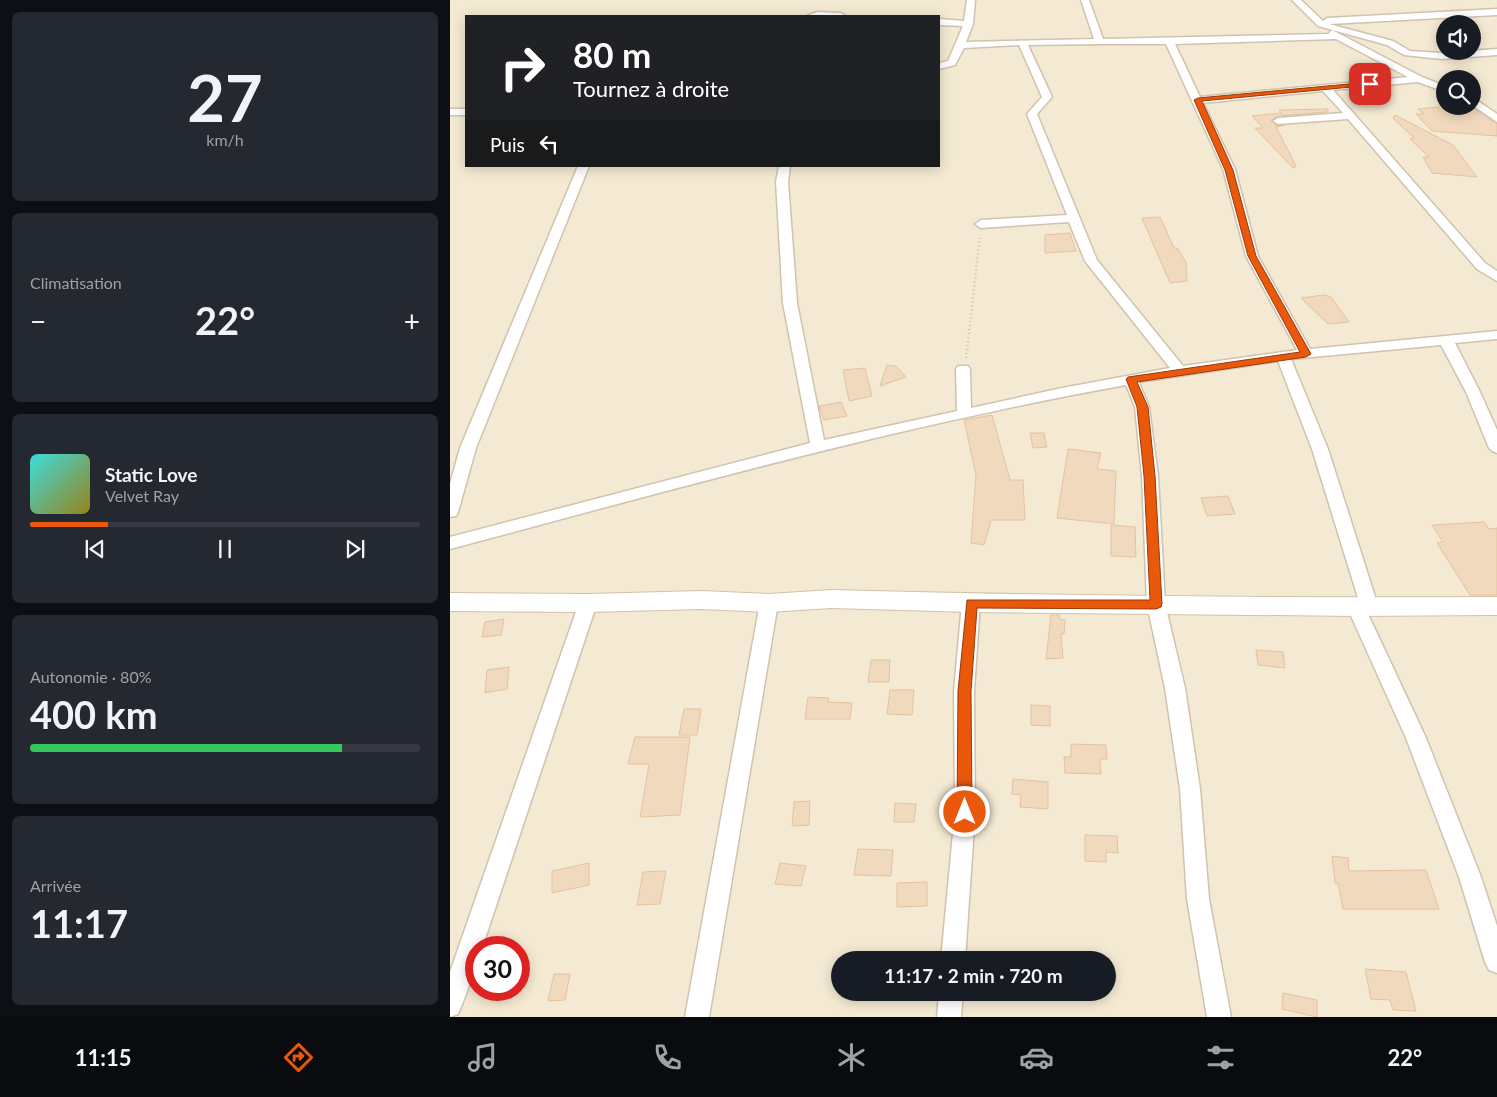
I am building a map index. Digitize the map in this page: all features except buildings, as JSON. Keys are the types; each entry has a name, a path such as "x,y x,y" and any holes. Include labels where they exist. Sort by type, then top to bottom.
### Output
{"street":[{"path":"940,66 952,63 961,45 969,24 972,0"},
{"path":"1085,0 1100,42"},
{"path":"1296,0 1335,36 1419,79 1436,86"},
{"path":"1492,0 1497,7"},
{"path":"1320,23 1497,12"},
{"path":"940,22 969,24"},
{"path":"1320,23 1390,43 1399,50 1410,54 1497,52"},
{"path":"961,45 1022,42 1169,41 1335,36"},
{"path":"1169,41 1229,170 1252,256 1306,354"},
{"path":"1022,42 1047,98 1032,114 1091,261 1179,371"},
{"path":"1198,100 1419,79"},
{"path":"1326,88 1481,266 1497,277"},
{"path":"1481,106 1497,118"},
{"path":"450,112 465,112"},
{"path":"1278,121 1351,116"},
{"path":"450,512 468,448 584,167"},
{"path":"785,167 782,182 790,303 818,446"},
{"path":"981,224 1074,218"},
{"path":"450,544 818,446 964,413 1131,379 1283,356 1497,335"},
{"path":"1446,340 1473,392 1497,448"},
{"path":"1283,356 1320,449 1362,607 1470,877 1497,962"},
{"path":"962,370 964,413"},
{"path":"1131,379 1142,407 1150,476 1156,604 1176,688 1190,789 1198,899 1219,1017"},
{"path":"450,602 588,603 701,600 769,603 831,599 971,603 1362,607 1497,606"},
{"path":"450,1006 588,603"},
{"path":"697,1017 769,603"},
{"path":"954,951 965,812 964,691 971,603"},
{"path":"949,1017 950,1001"}],"path":[{"path":"962,370 968,346 981,224"}],"shaded area":[{"path":"450,0 1497,0 1497,1017 450,1017"}],"route":[{"path":"965,812 964,691 971,603 1156,604 1150,476 1142,407 1131,379 1306,354 1252,256 1229,170 1198,100 1370,84"}]}
